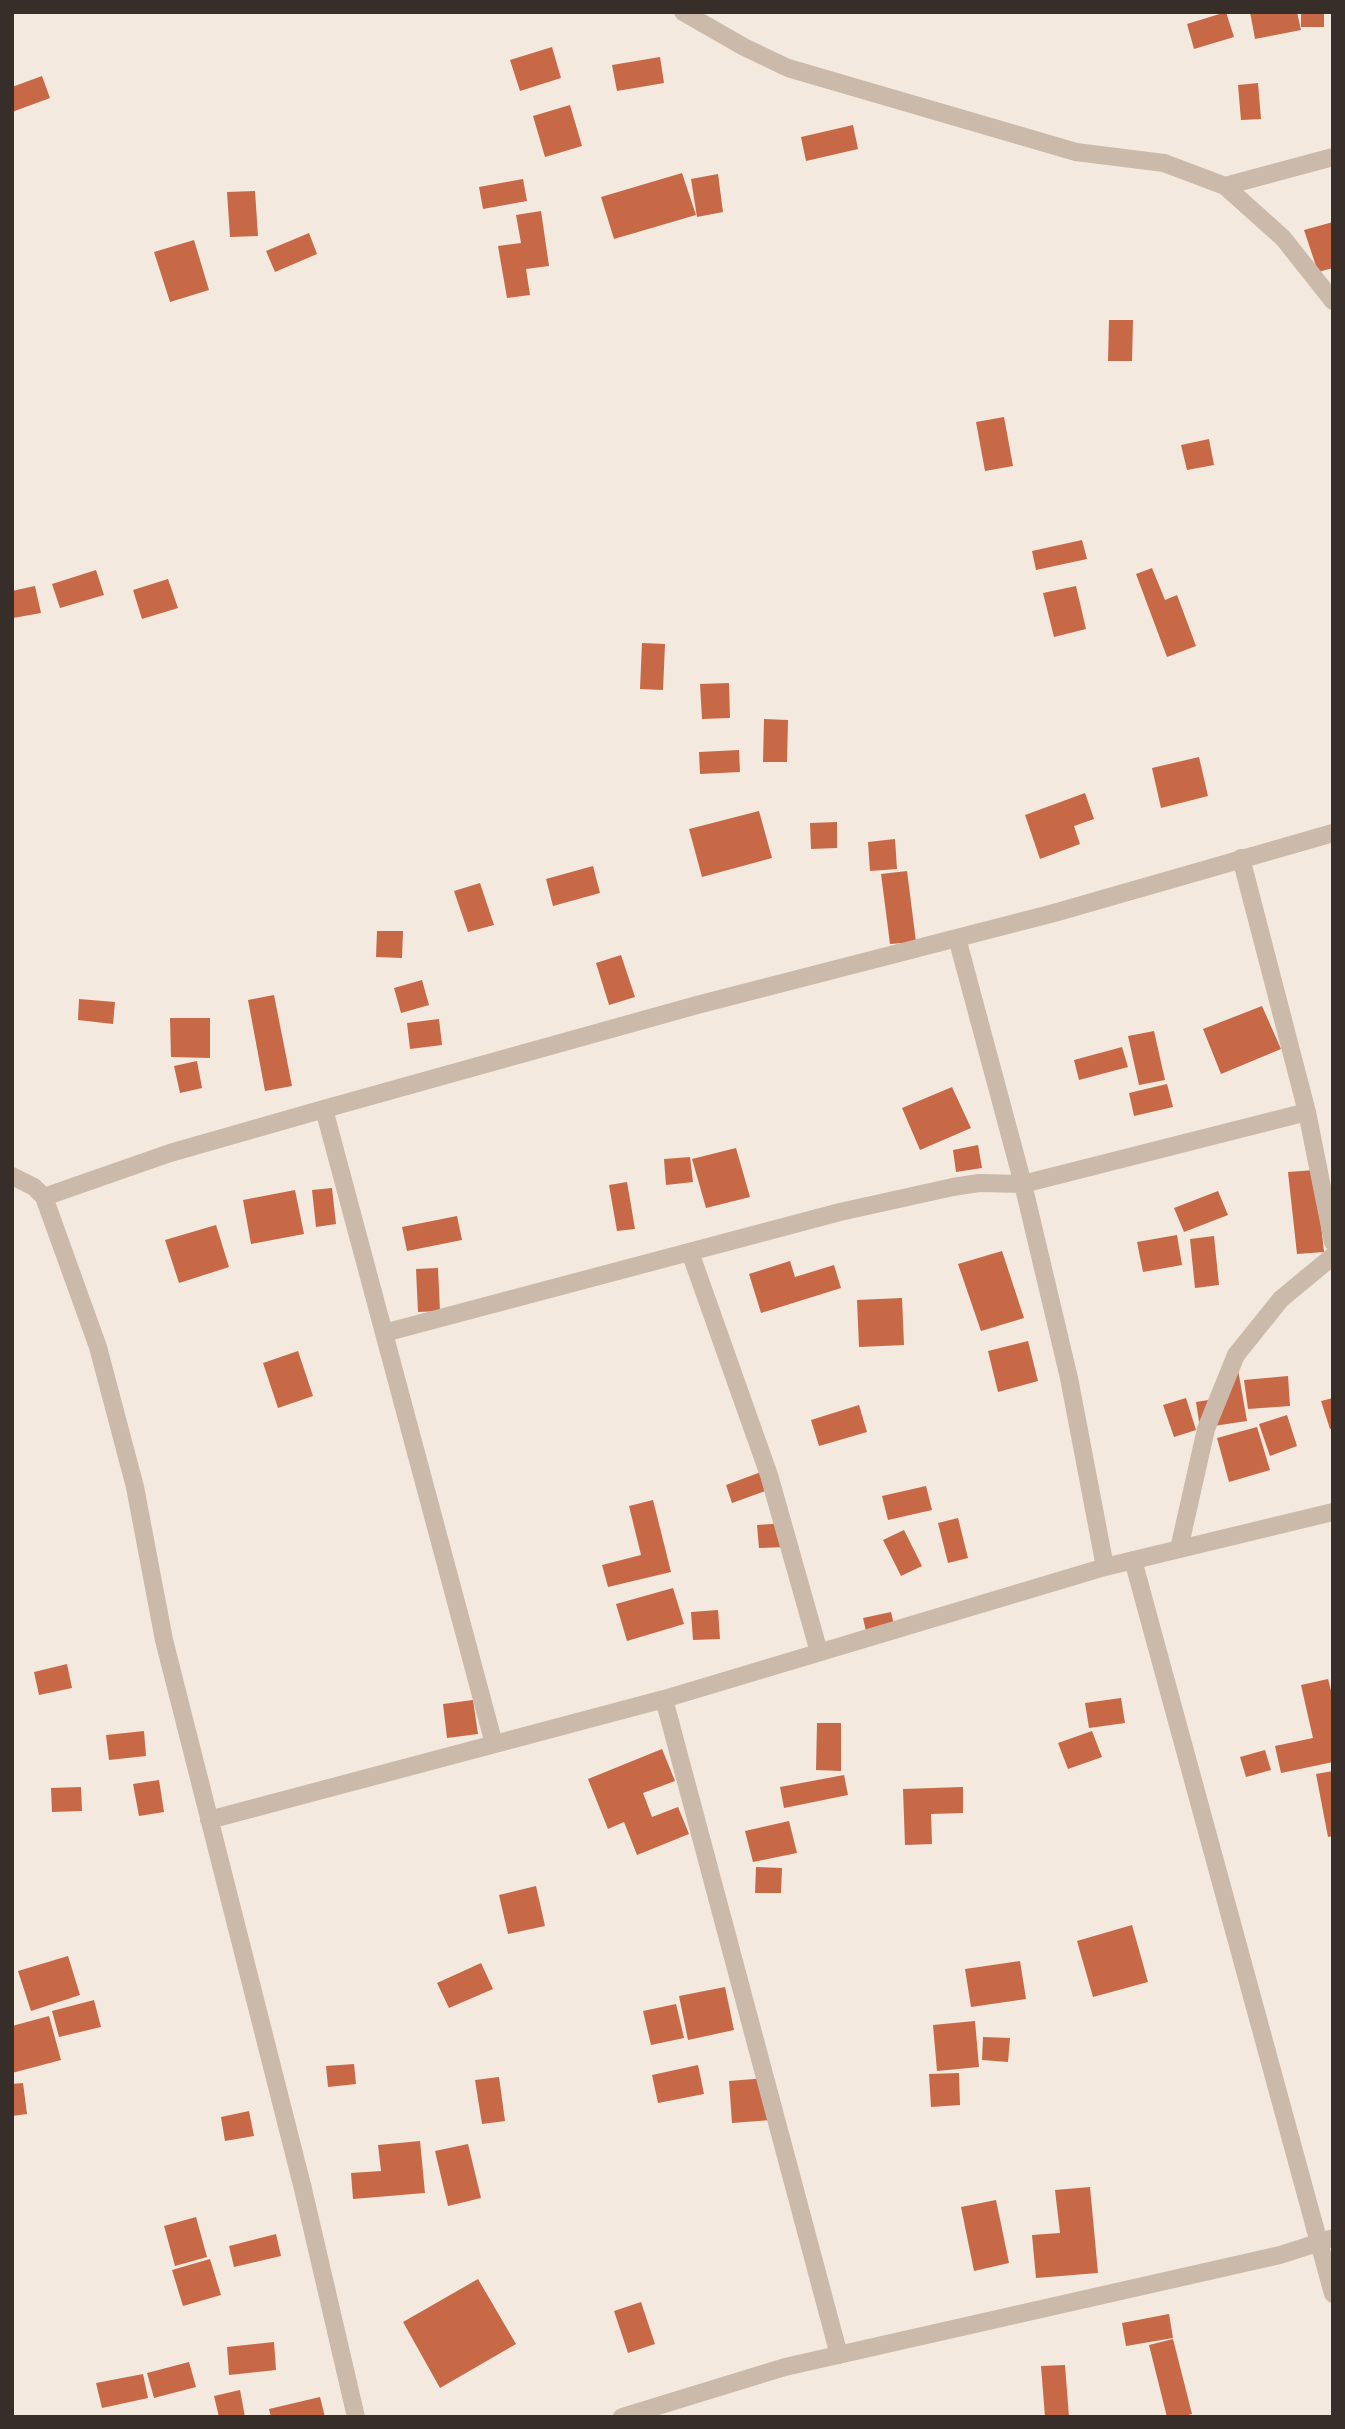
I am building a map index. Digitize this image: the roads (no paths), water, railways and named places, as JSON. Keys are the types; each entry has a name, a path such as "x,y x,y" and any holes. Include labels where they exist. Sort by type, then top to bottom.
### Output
{"street":[{"path":"683,12 744,47 788,68 1076,152 1164,163 1225,186 1283,238 1333,301"},
{"path":"1225,186 1333,157"},
{"path":"44,1197 170,1153 324,1109 697,1005 1054,913 1333,833"},
{"path":"1241,858 1307,1112 1333,1242"},
{"path":"957,938 1023,1184 1069,1378 1105,1567"},
{"path":"324,1109 494,1744"},
{"path":"384,1333 840,1212 953,1186 979,1183 1023,1184 1307,1112"},
{"path":"12,1176 34,1187 44,1197 98,1347 132,1474 164,1640 303,2189 356,2417"},
{"path":"690,1252 769,1475 819,1652"},
{"path":"1179,1549 1206,1429 1236,1355 1281,1299 1333,1256"},
{"path":"209,1820 664,1699 1105,1567 1333,1512"},
{"path":"1133,1560 1326,2240 1333,2294"},
{"path":"664,1699 839,2355"},
{"path":"622,2417 785,2367 1267,2259 1326,2240"}]}
